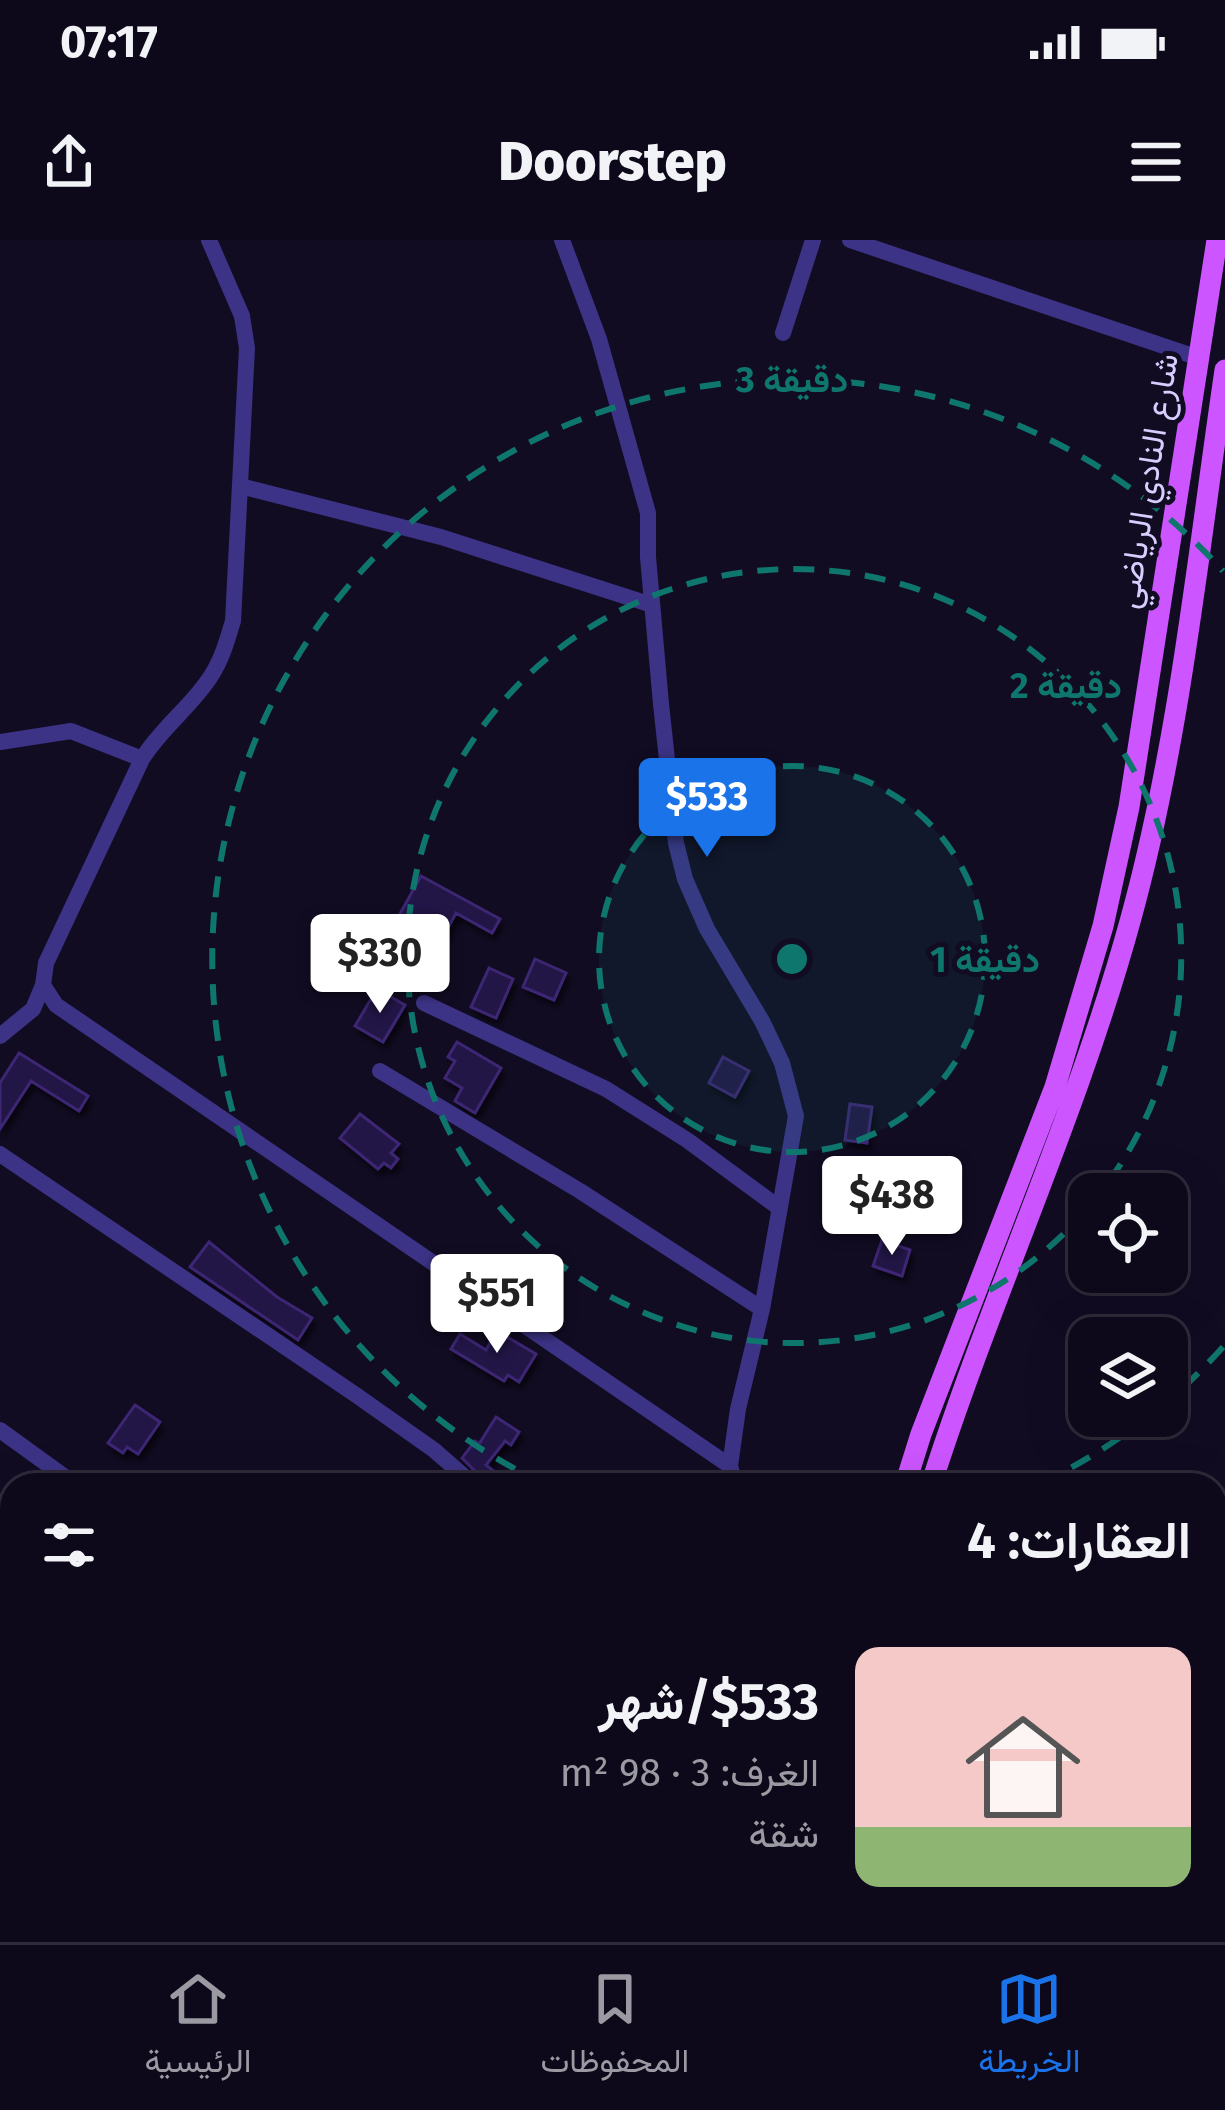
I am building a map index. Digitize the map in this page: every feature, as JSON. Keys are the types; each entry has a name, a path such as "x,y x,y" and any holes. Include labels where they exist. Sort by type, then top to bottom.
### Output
{"main road":[{"name":"شارع النادي الرياضي","path":"909,1473 1055,1087 1088,984 1129,807 1217,240"},
{"path":"1198,364 1225,371"},
{"name":"شارع النادي الرياضي","path":"935,1473 1079,1089 1121,955 1167,767 1225,371"},
{"path":"1160,610 1190,611"},
{"path":"938,1389 961,1398"}],"street":[{"path":"0,1036 33,1009 44,985 46,963 142,759 159,731 209,680 233,621 247,349 242,316 208,240"},
{"path":"562,240 598,339 648,513 652,605 676,843 685,879 707,929 762,1021 782,1064 796,1116 762,1309 737,1408 732,1473"},
{"path":"784,333 813,240"},
{"path":"850,240 1198,364"},
{"path":"241,486 441,537 652,605"},
{"path":"0,742 71,731 142,759"},
{"path":"44,985 56,1004 730,1466"},
{"path":"424,1003 606,1089 778,1207"},
{"path":"380,1071 580,1191 762,1309"},
{"path":"0,1154 356,1395 460,1473"},
{"path":"0,1430 59,1473"}],"building":[{"path":"421,876 500,919 492,933 456,913 419,980 376,957"},
{"path":"535,959 566,973 554,1000 523,987"},
{"path":"489,968 513,979 496,1018 471,1007"},
{"path":"377,989 405,1005 383,1042 355,1026"},
{"path":"457,1042 501,1068 475,1113 455,1101 462,1088 445,1078 455,1061 448,1057"},
{"path":"19,1053 88,1096 79,1111 31,1081 0,1129 0,1083"},
{"path":"723,1057 749,1071 735,1097 709,1083"},
{"path":"850,1104 872,1107 867,1143 845,1140"},
{"path":"360,1114 399,1144 391,1153 398,1159 391,1168 384,1163 378,1169 340,1138"},
{"path":"882,1240 910,1250 902,1276 873,1266"},
{"path":"209,1242 277,1297 312,1318 298,1340 190,1267"},
{"path":"497,1331 536,1354 519,1382 508,1375 504,1381 451,1349 460,1334 486,1350"},
{"path":"135,1405 160,1422 138,1454 127,1447 123,1453 108,1443"},
{"path":"496,1417 519,1432 486,1465 496,1473 477,1473 462,1458 475,1441 479,1444"}]}
